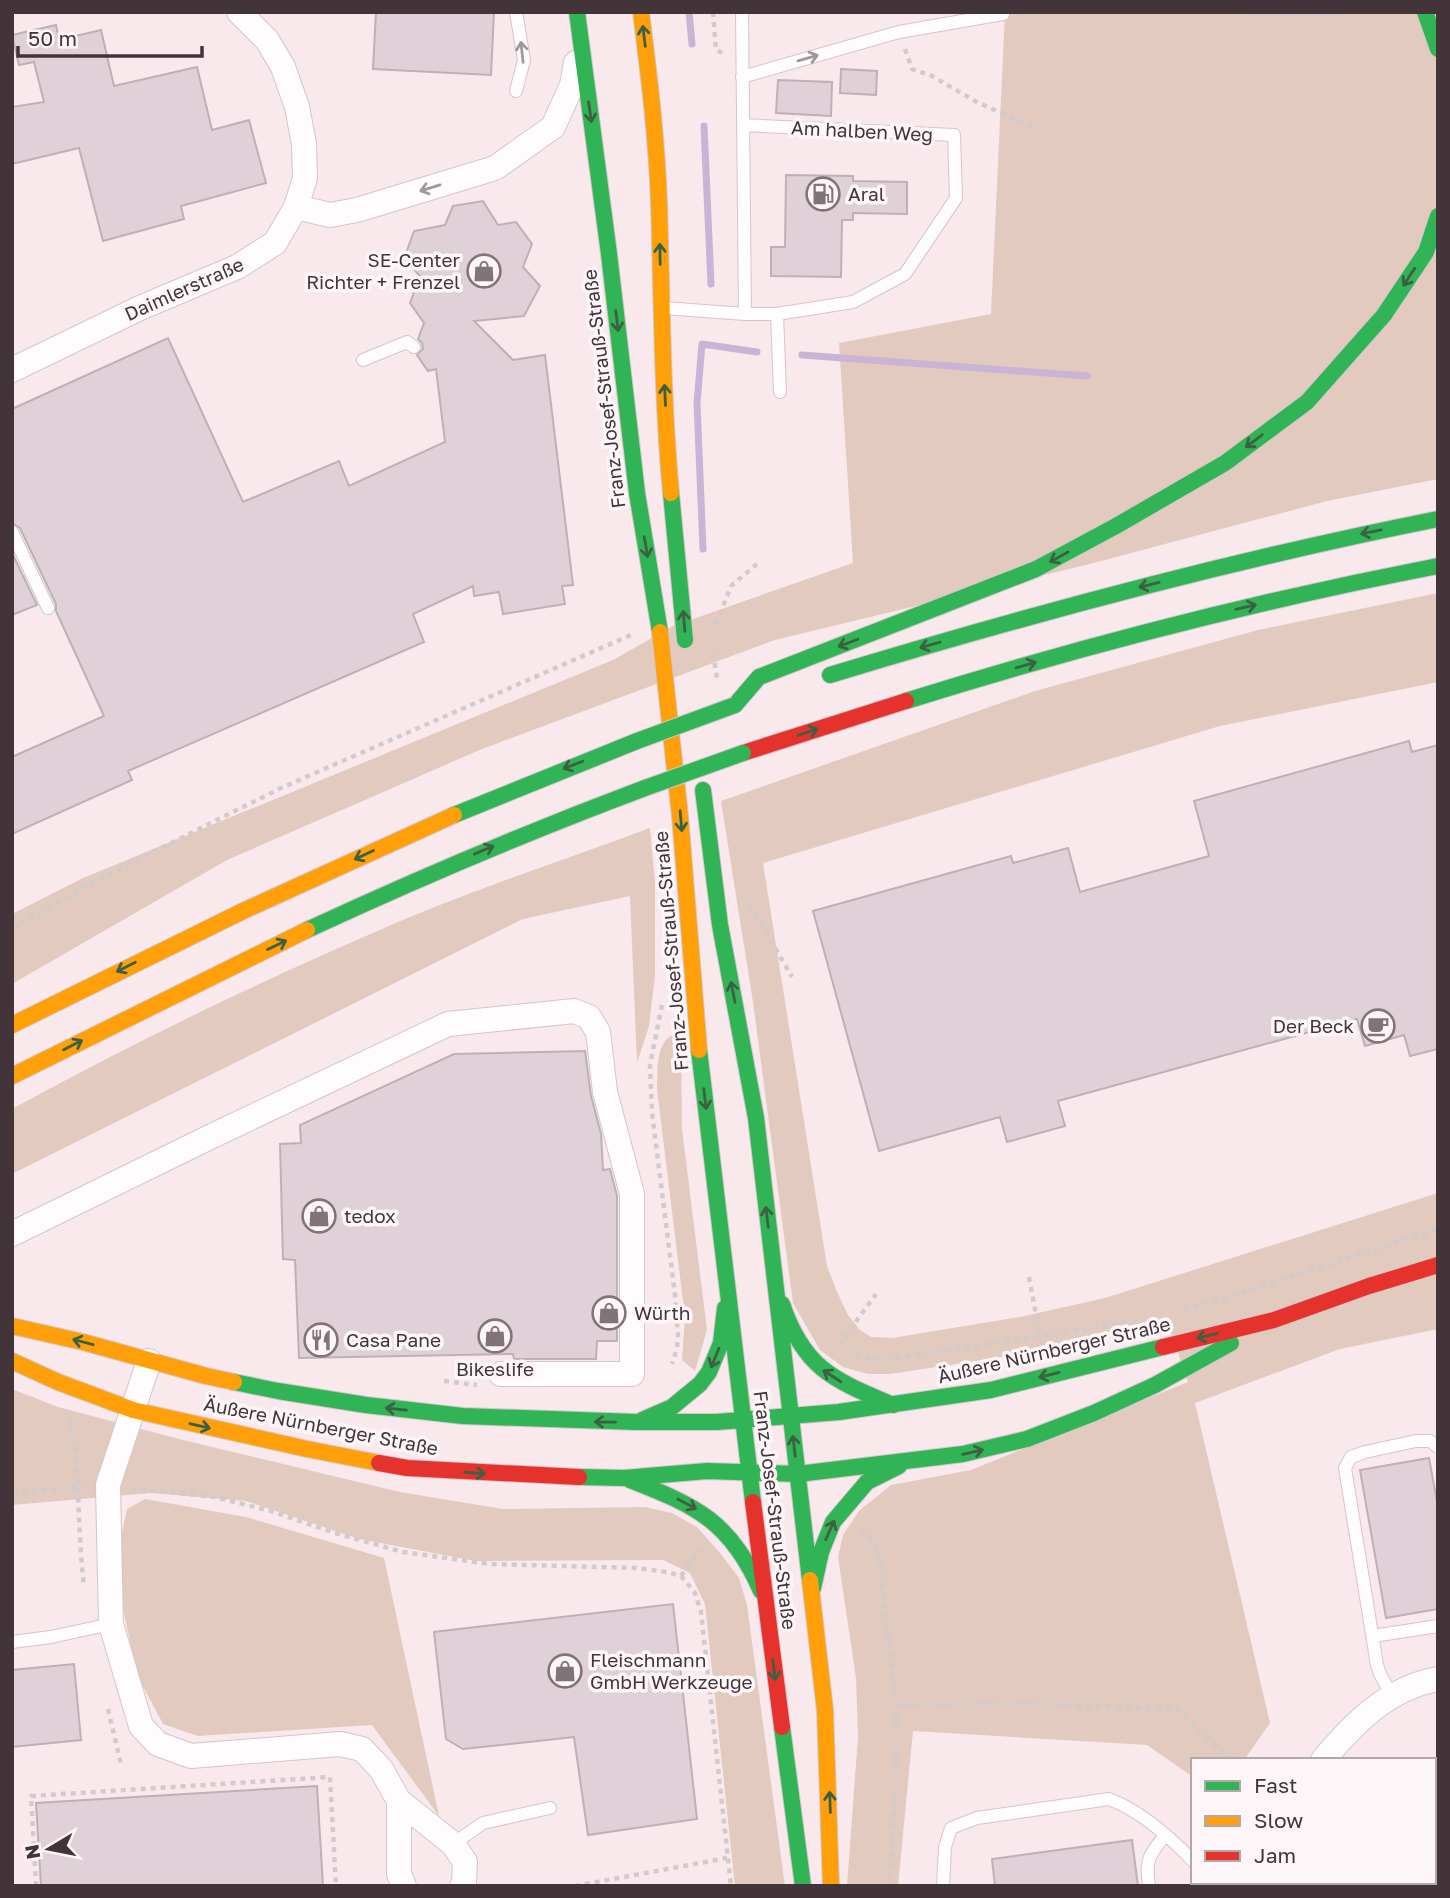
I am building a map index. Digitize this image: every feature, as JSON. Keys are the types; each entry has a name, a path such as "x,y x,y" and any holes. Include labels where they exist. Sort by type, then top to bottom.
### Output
{"main road":[{"name":"Franz-Josef-Strauß-Straße","path":"577,12 637,493 659,623 680,816 697,1031 727,1291 803,1886"},
{"path":"641,12 659,201 654,307 688,659"},
{"path":"1425,12 1438,49"},
{"path":"735,705 759,677 1036,569 1225,463 1307,402 1384,315 1426,251 1438,216"},
{"path":"609,254 621,282 628,291"},
{"path":"819,679 909,650 1097,598 1353,535 1438,519"},
{"path":"12,1076 308,929 434,872 550,822 743,752 994,674 1154,629 1345,584 1438,566"},
{"name":"Franz-Josef-Strauß-Straße","path":"692,698 720,925 756,1118 798,1475 825,1710 831,1886"},
{"path":"12,1025 187,936 408,834 531,782 758,698"},
{"name":"Äußere Nürnberger Straße","path":"12,1326 83,1342 206,1376 366,1405 463,1416 636,1422 743,1420 893,1405 991,1390 1274,1320 1438,1265"},
{"path":"775,1285 797,1339 820,1368 849,1387 893,1405"},
{"path":"636,1422 672,1407 709,1373 721,1343 727,1291"},
{"name":"Äußere Nürnberger Straße","path":"12,1362 133,1410 254,1438 407,1468 502,1475 624,1478 707,1471 798,1475 963,1454 1027,1439 1155,1385 1274,1320"},
{"path":"811,1595 821,1552 833,1522 867,1482 906,1462"},
{"path":"624,1478 672,1496 704,1513 740,1550 766,1603"}],"street":[{"name":"Daimlerstraße","path":"12,370 140,308 237,267 275,243 296,206 306,178 304,144 297,107 284,67 267,40 239,12"},
{"path":"296,206 330,215 357,210 495,168 552,127 572,85 581,44"},
{"path":"12,1234 448,1024 574,1011 589,1017 598,1032 605,1092 632,1195 632,1374 495,1380"},
{"path":"149,1361 108,1485 111,1624 141,1726 158,1744 191,1756 340,1745 362,1749 381,1769 399,1801 453,1844 465,1862 462,1886"},
{"path":"1325,1758 1363,1716 1392,1696 1438,1679"},
{"path":"399,1801 399,1874 404,1886"}],"lane":[{"path":"516,12 524,60 516,90"},
{"path":"742,12 746,314"},
{"path":"742,77 899,32 1003,12"},
{"name":"Am halben Weg","path":"654,307 777,314 853,302 905,274 956,198 954,135 743,125"},
{"path":"777,314 780,392"},
{"path":"363,360 407,342 414,346"},
{"path":"12,532 48,608"},
{"path":"1392,1696 1380,1674 1345,1468 1351,1457 1365,1452 1416,1441 1430,1441 1438,1447"},
{"path":"12,1642 111,1624"},
{"path":"1373,1636 1438,1626"},
{"path":"943,1886 945,1847 951,1828 976,1818 1110,1799 1124,1805 1175,1842 1191,1859"},
{"path":"453,1844 483,1823 550,1808"},
{"path":"1149,1886 1149,1856 1164,1835"}],"path":[{"path":"713,12 716,50 742,62"},
{"path":"1221,12 1344,16"},
{"path":"899,32 912,69 932,76 975,101 1038,130"},
{"path":"12,928 109,874 281,788 659,623"},
{"path":"1181,1310 1438,1229"},
{"path":"1029,1277 1040,1337"},
{"path":"876,1294 835,1349 870,1359 890,1359 1143,1320"},
{"path":"667,1373 672,1364 700,1384"},
{"path":"434,1381 495,1380"},
{"path":"12,1494 108,1485 215,1497 271,1511 403,1552 490,1564 636,1568 681,1576 695,1593 701,1612 731,1886"},
{"path":"868,1534 879,1554 896,1704 896,1773 890,1886"},
{"path":"896,1704 1030,1703 1177,1710 1229,1758"},
{"path":"36,1886 35,1826 31,1796 330,1777 336,1886"},
{"path":"575,1886 727,1858"}],"shaded area":[{"path":"1005,12 1438,12 1438,479 1327,501 1090,564 775,640 482,749 227,860 12,984 12,914 83,878 613,660 673,626 853,563 839,343 991,314"},
{"path":"1438,593 1438,682 1220,726 763,863 827,1266 848,1315 860,1330 871,1337 892,1338 1020,1317 1105,1298 1438,1193 1438,1329 1340,1349 1195,1403 1270,1723 1245,1758 1191,1758 1191,1776 1147,1745 913,1731 898,1886 847,1886 858,1737 856,1678 838,1557 843,1535 859,1511 891,1485 971,1470 1188,1382 1169,1327 1055,1349 890,1374 868,1374 843,1367 820,1350 793,1303 753,1002 721,801 1035,691 1258,630"},
{"path":"650,828 655,883 655,976 649,1026 637,1063 630,896 523,919 12,1174 12,1109 143,1040 321,956 436,907"},
{"path":"674,1034 681,1043 682,1129 707,1330 695,1371 682,1360 685,1317 657,1089 663,1043"},
{"path":"12,1389 58,1407 400,1492 503,1509 645,1507 672,1513 697,1527 739,1578 747,1605 785,1886 735,1886 705,1604 690,1573 663,1560 476,1561 359,1539 246,1501 151,1493 12,1505"},
{"path":"145,1499 246,1517 384,1558 439,1816 372,1725 198,1736 163,1724 137,1675 121,1599 121,1537 127,1509"}],"building":[{"path":"376,12 494,12 491,75 373,69"},
{"path":"56,25 59,40 101,30 114,86 197,67 212,130 249,120 266,183 181,206 184,219 103,241 79,148 12,164 12,107 44,102 34,62 19,65 12,35"},
{"path":"841,69 877,71 876,95 840,93"},
{"path":"778,80 832,82 831,116 776,113"},
{"path":"786,175 853,176 853,181 907,182 907,214 853,213 853,220 842,220 841,277 771,276 771,247 785,247"},
{"path":"483,201 498,225 516,222 532,244 523,267 540,286 524,316 474,321 513,360 545,355 573,585 562,586 565,604 503,614 499,592 474,596 473,586 413,614 424,642 128,771 132,780 12,834 12,757 104,716 20,528 12,523 12,409 168,338 243,502 339,461 349,486 445,442 436,369 428,371 417,355 423,349 418,339 424,323 410,303 420,276 404,259 414,231 445,225 453,206"},
{"path":"12,553 37,605 12,615"},
{"path":"1409,741 1412,752 1438,745 1438,1049 1410,1056 1404,1035 1365,1046 1357,1019 1058,1101 1065,1126 1007,1142 1000,1117 879,1151 813,911 1011,856 1013,863 1068,848 1080,892 1209,856 1194,801"},
{"path":"585,1051 591,1096 601,1134 603,1170 610,1169 617,1196 617,1341 597,1341 596,1359 514,1359 513,1354 299,1358 295,1260 283,1259 280,1144 301,1143 300,1125 454,1054"},
{"path":"1429,1458 1438,1507 1438,1609 1386,1618 1360,1470"},
{"path":"673,1604 697,1819 588,1835 574,1737 463,1749 446,1739 434,1632"},
{"path":"74,1664 81,1740 12,1747 12,1670"},
{"path":"317,1786 323,1886 41,1886 36,1803"},
{"path":"1132,1840 1138,1886 995,1886 992,1859"}],"waterway":[{"path":"689,12 692,44"},
{"path":"704,126 711,284"},
{"path":"703,549 697,403 702,344 757,352"},
{"path":"802,355 1087,376"}],"traffic: fast":[{"path":"577,12 637,493 660,632"},
{"path":"1425,12 1438,49"},
{"path":"735,705 759,677 1036,569 1225,463 1307,402 1384,315 1426,252 1438,216"},
{"path":"671,493 685,640"},
{"path":"830,675 1132,590 1284,552 1438,519"},
{"path":"906,701 1170,626 1303,594 1438,566"},
{"path":"637,741 735,705"},
{"path":"454,815 637,741"},
{"path":"645,788 743,753"},
{"path":"307,930 475,856 645,788"},
{"path":"703,790 720,925 756,1118 810,1580"},
{"path":"699,1050 753,1502"},
{"path":"782,1304 800,1344 824,1370 854,1388 893,1405"},
{"path":"642,1420 672,1407 700,1384 709,1372 721,1343 725,1308"},
{"path":"579,1477 624,1478 707,1471 798,1474 963,1454 1027,1439 1094,1413 1155,1385 1231,1343"},
{"path":"234,1382 366,1405 463,1416 717,1422 839,1412 991,1390 1163,1347"},
{"path":"813,1588 821,1552 833,1522 867,1482 899,1466"},
{"path":"630,1480 675,1499 709,1519 737,1548 761,1591"},
{"path":"782,1727 803,1886"}],"traffic: slow":[{"path":"641,12 658,180 664,385 671,493"},
{"path":"660,632 680,816 699,1050"},
{"path":"12,1025 243,911 454,815"},
{"path":"12,1076 307,930"},
{"path":"12,1326 234,1382"},
{"path":"12,1361 58,1382 133,1410 379,1463"},
{"path":"810,1580 825,1710 831,1886"}],"traffic: jam":[{"path":"743,753 906,701"},
{"path":"1163,1347 1274,1320 1438,1265"},
{"path":"379,1463 407,1468 579,1477"},
{"path":"753,1502 782,1727"}],"place":[{"name":"Aral","path":"823,194"},
{"name":"SE-Center Richter + Frenzel","path":"484,271"},
{"name":"Der Beck","path":"1378,1026"},
{"name":"tedox","path":"319,1216"},
{"name":"Würth","path":"609,1313"},
{"name":"Bikeslife","path":"495,1336"},
{"name":"Casa Pane","path":"321,1340"},
{"name":"Fleischmann GmbH Werkzeuge","path":"565,1671"}]}
